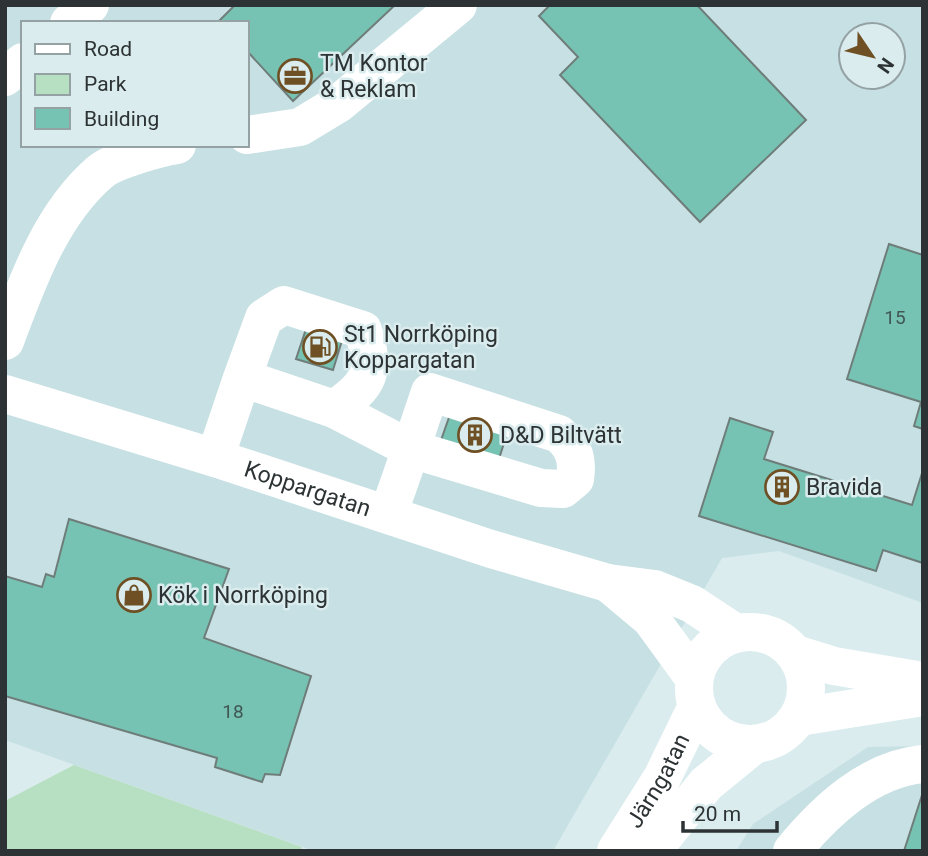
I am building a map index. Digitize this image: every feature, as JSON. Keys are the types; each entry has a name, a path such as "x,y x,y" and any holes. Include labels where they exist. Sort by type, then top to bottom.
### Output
{"street":[{"path":"71,21 90,5"},
{"path":"248,135 300,127 338,104 458,5"},
{"path":"5,77 21,64"},
{"path":"5,341 21,299 67,208 102,170 171,147"},
{"path":"215,458 264,318 284,305 363,331 371,358 361,391 334,409"},
{"path":"242,378 334,409 411,449 388,514"},
{"name":"Koppargatan","path":"5,394 215,458 491,549 608,583 655,589 692,604 736,633"},
{"name":"Koppargatan","path":"608,583 651,620 695,693"},
{"path":"795,654 805,678 804,705 799,717 787,730 772,740 755,744 737,743 719,736 706,724 695,693 702,657 717,642 736,633 753,631 769,635 795,654 834,666 923,681"},
{"name":"Järngatan","path":"616,851 663,778 695,693"},
{"path":"799,717 923,697"},
{"name":"Järngatan","path":"652,851 706,784 755,744"},
{"path":"792,851 814,824 859,787 905,766 923,764"}],"shaded area":[{"path":"5,5 923,5 923,603 779,551 722,558 553,851 314,851 5,740"},
{"path":"923,746 923,851 736,851 753,824 868,747"}],"green space":[{"path":"74,765 302,847 301,851 5,851 5,801"}],"building":[{"name":"TM Kontor & Reklam","path":"235,5 395,5 293,101 248,52 248,21 219,21"},
{"path":"550,5 697,5 806,120 700,222 560,75 578,57 539,16"},
{"name":"Bravida","path":"889,244 923,255 923,429 914,426 921,402 847,379"},
{"path":"308,323 344,334 333,370 296,359"},
{"name":"D&D Biltvätt","path":"452,409 509,427 498,462 440,443"},
{"name":"Bravida","path":"730,418 773,432 764,459 912,505 923,470 923,563 883,550 876,571 699,516"},
{"path":"69,519 229,569 204,638 311,676 280,775 265,774 262,782 215,767 217,758 5,696 5,576 42,587 46,574 54,577"},
{"path":"923,792 923,851 904,851"}],"place":[{"name":"TM Kontor & Reklam","path":"295,76"},
{"name":"St1 Norrköping Koppargatan","path":"320,347"},
{"name":"D&D Biltvätt","path":"475,435"},
{"name":"Bravida","path":"782,487"},
{"name":"Kök i Norrköping","path":"134,595"}]}
